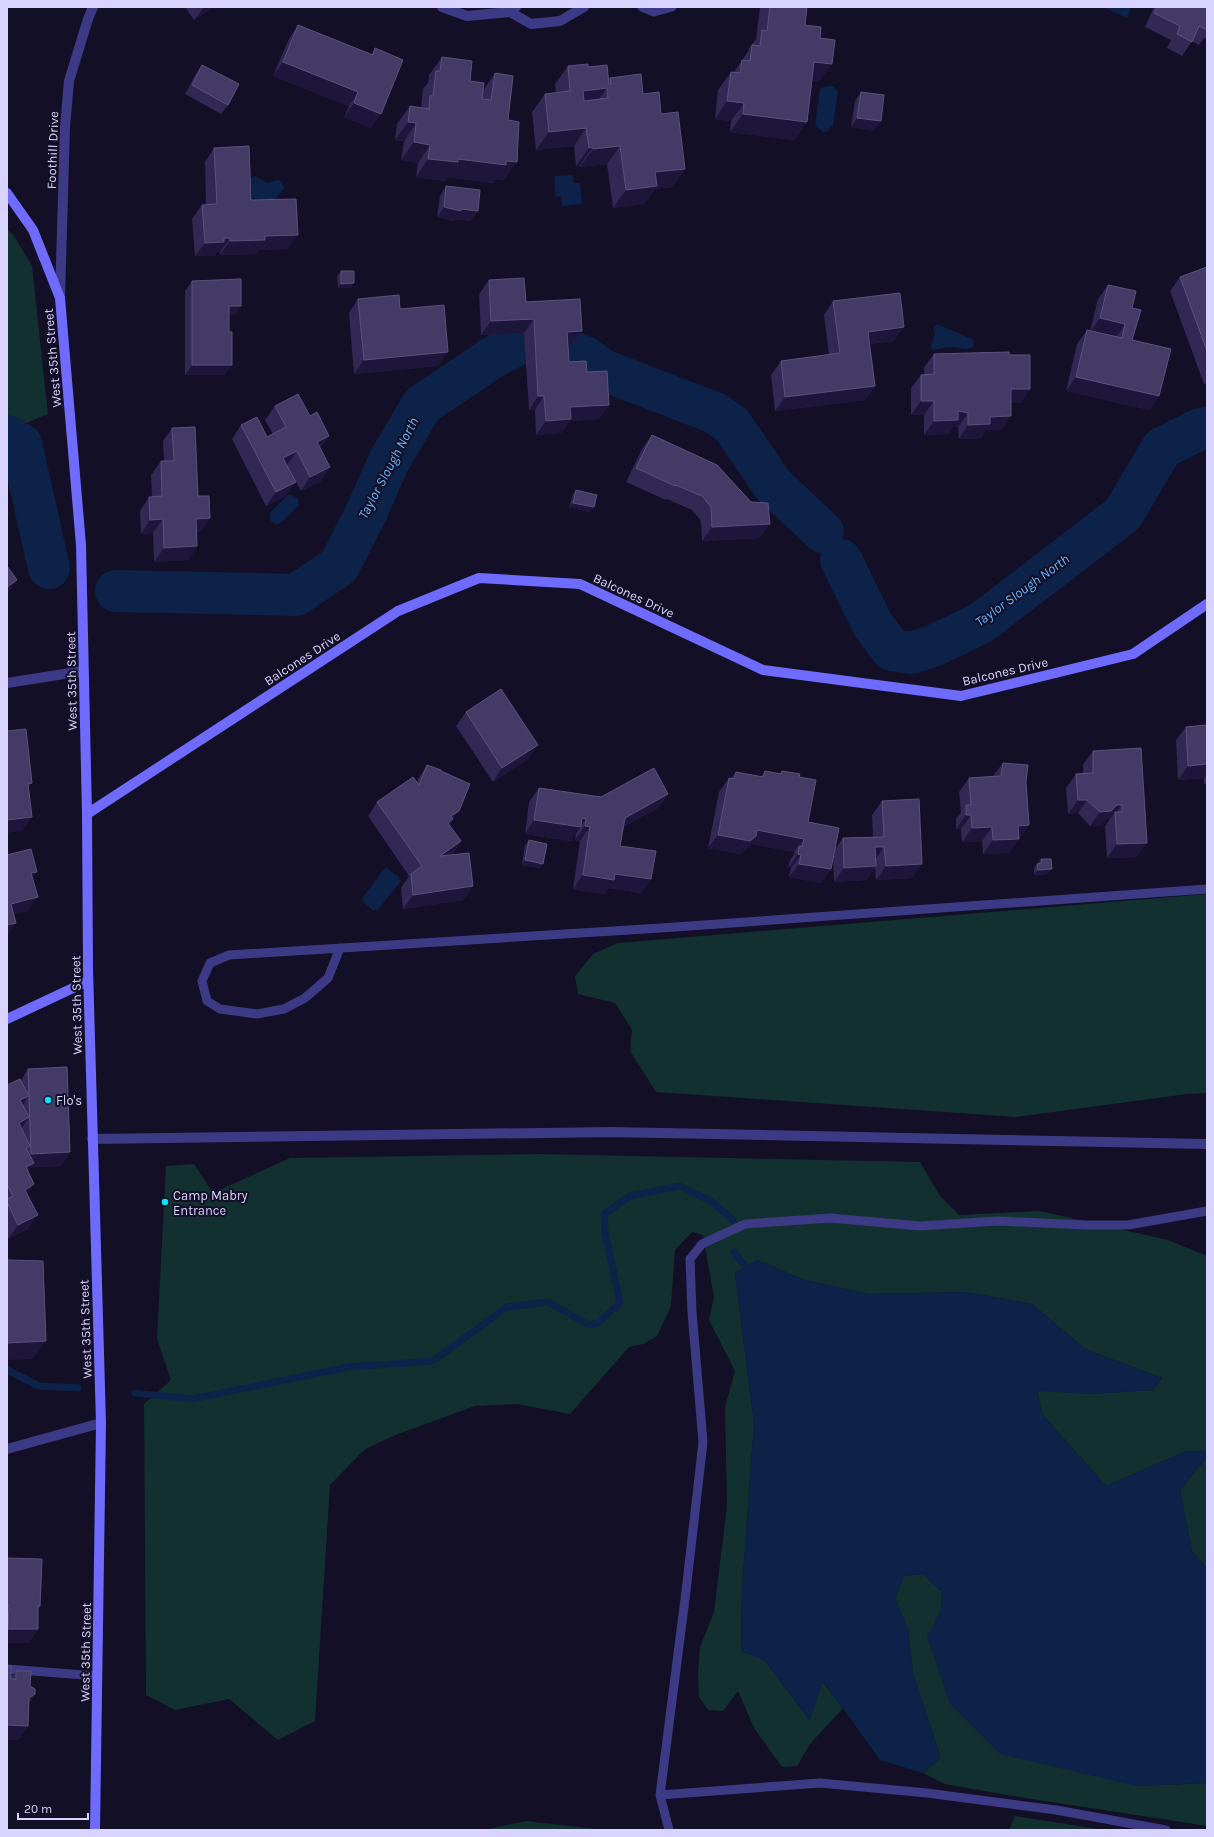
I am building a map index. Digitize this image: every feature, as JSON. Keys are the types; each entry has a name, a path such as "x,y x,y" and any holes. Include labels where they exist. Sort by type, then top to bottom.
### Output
{"street":[{"name":"Foothill Drive","path":"60,298 65,127 69,81 88,19 94,7"},
{"path":"442,7 467,16 513,10 531,24 560,21 584,7"},
{"name":"West 35th Street","path":"7,193 33,230 60,298 81,545 87,814 88,981 101,1423 95,1830"},
{"name":"Balcones Drive","path":"87,814 398,611 479,578 580,584 763,670 962,696 1133,654 1207,604"},
{"path":"7,683 83,671"},
{"path":"7,1019 88,981"},
{"path":"92,1139 611,1132 1207,1144"},
{"path":"7,1449 101,1423"}],"lane":[{"path":"642,7 654,12 672,7"},
{"path":"340,948 328,978 305,998 284,1009 257,1014 220,1009 207,1001 202,980 210,963 230,955 668,927 1207,889"},
{"path":"669,1830 660,1795 686,1591 702,1442 692,1312 690,1259 702,1244 745,1224 830,1218 920,1226 998,1221 1086,1225 1128,1225 1207,1211"},
{"path":"7,1669 97,1676"},
{"path":"660,1795 820,1783 927,1793 1056,1810 1166,1830"}],"green space":[{"path":"7,229 14,236 32,266 48,414 7,431"},
{"path":"1207,894 1207,1093 1187,1094 1016,1117 656,1092 630,1051 632,1030 615,1003 578,994 575,976 593,954 618,943"},
{"path":"538,1154 920,1162 940,1196 959,1215 1040,1211 1168,1240 1207,1256 1207,1452 1186,1451 1106,1486 1042,1414 1037,1390 1090,1394 1153,1390 1162,1378 1085,1349 1032,1304 966,1292 868,1294 805,1280 757,1260 735,1273 754,1423 742,1589 741,1651 764,1660 809,1719 822,1681 843,1708 810,1744 797,1766 782,1767 754,1728 738,1691 723,1711 708,1710 699,1697 698,1673 700,1647 714,1612 727,1506 725,1407 735,1371 709,1320 714,1297 703,1235 692,1232 675,1250 671,1306 657,1336 643,1344 629,1347 570,1414 517,1404 475,1406 398,1434 365,1449 330,1485 315,1721 278,1740 229,1699 175,1710 146,1695 144,1404 171,1380 157,1339 166,1166 194,1164 213,1193 290,1158"},
{"path":"1207,1457 1207,1569 1192,1551 1180,1490"},
{"path":"923,1574 942,1592 941,1611 927,1637 1136,1786 1207,1783 1207,1826 945,1784 923,1773 941,1758 913,1673 908,1629 895,1599 904,1576"},
{"path":"1015,1816 1105,1830 1009,1830"},
{"path":"526,1821 604,1830 484,1830"}],"water":[{"path":"1103,7 1131,7 1127,18"},
{"path":"833,86 838,91 833,126 831,125 828,131 824,132 815,126 820,88"},
{"path":"573,175 574,183 580,183 582,204 562,206 561,196 556,197 554,176"},
{"path":"255,176 267,183 278,180 282,182 284,189 277,196 275,201 267,202 252,197 251,178"},
{"path":"937,324 972,339 974,342 973,347 967,349 948,347 932,349 931,346 935,334 933,328"},
{"path":"289,494 298,498 299,505 282,522 276,525 270,520 270,513"},
{"path":"385,868 400,878 399,880 401,881 377,911 375,909 374,911 362,901 362,898"},
{"path":"757,1260 805,1280 868,1294 966,1292 1032,1304 1085,1349 1162,1378 1153,1390 1090,1394 1037,1391 1042,1414 1106,1486 1186,1451 1207,1452 1207,1457 1180,1490 1192,1551 1207,1569 1207,1783 1136,1786 1000,1754 950,1704 927,1637 941,1611 942,1592 923,1574 904,1576 895,1599 908,1629 913,1673 941,1758 923,1773 880,1760 823,1681 810,1720 764,1660 741,1651 742,1589 754,1423 735,1273"}],"building":[{"path":"770,7 807,7 805,25 821,27 820,38 835,40 832,64 814,62 807,122 743,114 744,103 727,101 731,72 740,73 742,60 750,61 752,45 760,46 762,30 767,31"},
{"path":"1157,7 1207,7 1207,30 1199,26 1192,42 1177,34 1180,26 1154,13"},
{"path":"298,25 373,55 375,48 403,60 381,114 354,103 358,92 283,62"},
{"path":"442,57 472,61 470,81 484,83 482,99 491,100 495,73 513,76 508,120 519,122 517,162 506,161 506,165 458,159 458,162 428,159 430,145 414,142 416,123 408,122 410,106 429,109 430,96 433,96 436,71 440,71"},
{"path":"588,64 588,67 607,65 609,84 611,84 610,78 641,74 643,94 659,92 661,114 678,112 685,169 655,172 657,186 626,190 620,146 593,149 593,147 589,148 586,128 549,132 545,94 570,91 568,66","holes":["607,88 608,98 584,101 583,91"]},
{"path":"202,65 239,84 228,105 192,85"},
{"path":"861,92 884,95 881,121 857,118"},
{"path":"249,146 251,200 296,199 298,235 265,236 265,240 230,241 230,238 224,238 224,242 205,243 202,205 217,204 214,148"},
{"path":"446,186 480,190 478,211 461,209 461,211 444,207"},
{"path":"1207,267 1207,351 1180,277"},
{"path":"341,271 354,271 354,283 341,284"},
{"path":"524,278 526,302 580,299 582,331 567,332 569,362 586,361 587,372 607,371 609,405 570,407 571,419 546,421 544,396 538,396 534,319 491,321 489,280"},
{"path":"241,279 241,306 229,306 229,332 232,332 232,365 192,365 192,281"},
{"path":"1108,285 1136,291 1132,308 1141,310 1132,340 1171,349 1159,396 1076,377 1087,330 1122,338 1125,324 1100,318"},
{"path":"900,293 904,327 868,332 875,386 785,397 781,361 840,353 833,301"},
{"path":"399,295 400,309 444,305 448,352 364,360 358,299"},
{"path":"1009,352 1009,355 1030,355 1030,389 1011,389 1011,416 990,417 990,424 968,425 968,413 958,411 958,420 934,421 934,401 921,401 921,375 934,374 934,354"},
{"path":"298,394 310,416 317,412 329,436 317,442 330,467 310,477 297,451 283,458 296,482 276,492 241,425 257,417 267,437 286,427 275,406"},
{"path":"195,427 198,496 209,496 210,518 196,519 197,546 164,548 163,519 150,520 149,497 162,496 161,461 174,461 172,428"},
{"path":"652,435 717,465 751,502 768,503 770,524 712,527 711,507 702,496 676,485 675,486 636,468"},
{"path":"576,490 597,495 594,507 573,503"},
{"path":"7,566 17,580 7,587"},
{"path":"501,689 538,745 502,768 466,712"},
{"path":"1207,725 1207,764 1188,766 1186,727"},
{"path":"26,729 32,783 28,784 32,817 7,820 7,731"},
{"path":"1141,748 1147,843 1117,844 1115,812 1122,812 1122,805 1117,805 1111,811 1100,812 1087,800 1078,800 1076,774 1093,773 1093,751"},
{"path":"1003,763 1028,765 1026,782 1029,825 1018,826 1019,839 993,840 992,827 972,828 971,815 966,815 966,805 971,805 969,778 1001,776"},
{"path":"427,765 470,784 459,811 451,816 453,819 448,823 461,841 440,856 469,853 473,886 413,895 411,874 422,866 377,802 413,777 419,785"},
{"path":"654,768 668,794 625,818 620,846 656,851 651,879 615,874 614,880 583,875 590,827 585,826 586,819 582,818 581,827 534,820 539,788 601,797"},
{"path":"765,771 781,774 782,771 800,774 799,777 816,780 808,822 839,828 831,869 799,864 801,855 798,854 799,846 802,847 804,839 757,830 756,836 750,841 718,835 729,778 734,779 736,772 763,777"},
{"path":"919,799 922,864 886,866 884,847 875,847 876,866 844,868 843,838 884,837 882,801"},
{"path":"529,840 547,844 543,864 525,860"},
{"path":"31,849 37,872 31,873 38,897 11,904 16,923 7,925 7,855"},
{"path":"1041,859 1051,859 1052,869 1038,870 1037,864 1042,863"},
{"path":"67,1067 70,1152 31,1154 28,1069"},
{"path":"20,1079 29,1096 20,1100 29,1117 19,1123 30,1146 26,1148 34,1163 26,1167 34,1184 25,1190 38,1215 18,1225 7,1202 7,1199 13,1196 7,1184 7,1085"},
{"path":"7,1260 43,1261 46,1341 7,1343"},
{"path":"7,1558 42,1559 40,1606 38,1606 38,1629 8,1629 9,1605 7,1605"},
{"path":"7,1666 11,1666 11,1679 16,1679 16,1671 31,1671 30,1686 35,1689 35,1694 29,1698 28,1726 7,1725"}],"waterway":[{"name":"Taylor Slough North","path":"116,591 296,595 339,566 367,511 389,461 422,405 495,356 521,343 543,343 585,357 603,370 715,413 732,425 773,485 823,532"},
{"name":"Taylor Slough North","path":"841,560 873,625 892,650 911,653 933,646 981,623 1123,514 1162,448 1200,429 1207,428"},
{"name":"Taylor Slough North","path":"7,436 21,444 49,568"},
{"path":"135,1393 192,1399 349,1367 433,1361 507,1307 548,1302 589,1325 598,1323 620,1303 605,1232 604,1214 630,1196 679,1186 711,1201 733,1220"},
{"path":"734,1252 751,1274"},
{"path":"7,1370 39,1386 78,1388"}],"place":[{"name":"Flo's","path":"48,1100"},
{"name":"Camp Mabry Entrance","path":"165,1202"}]}
